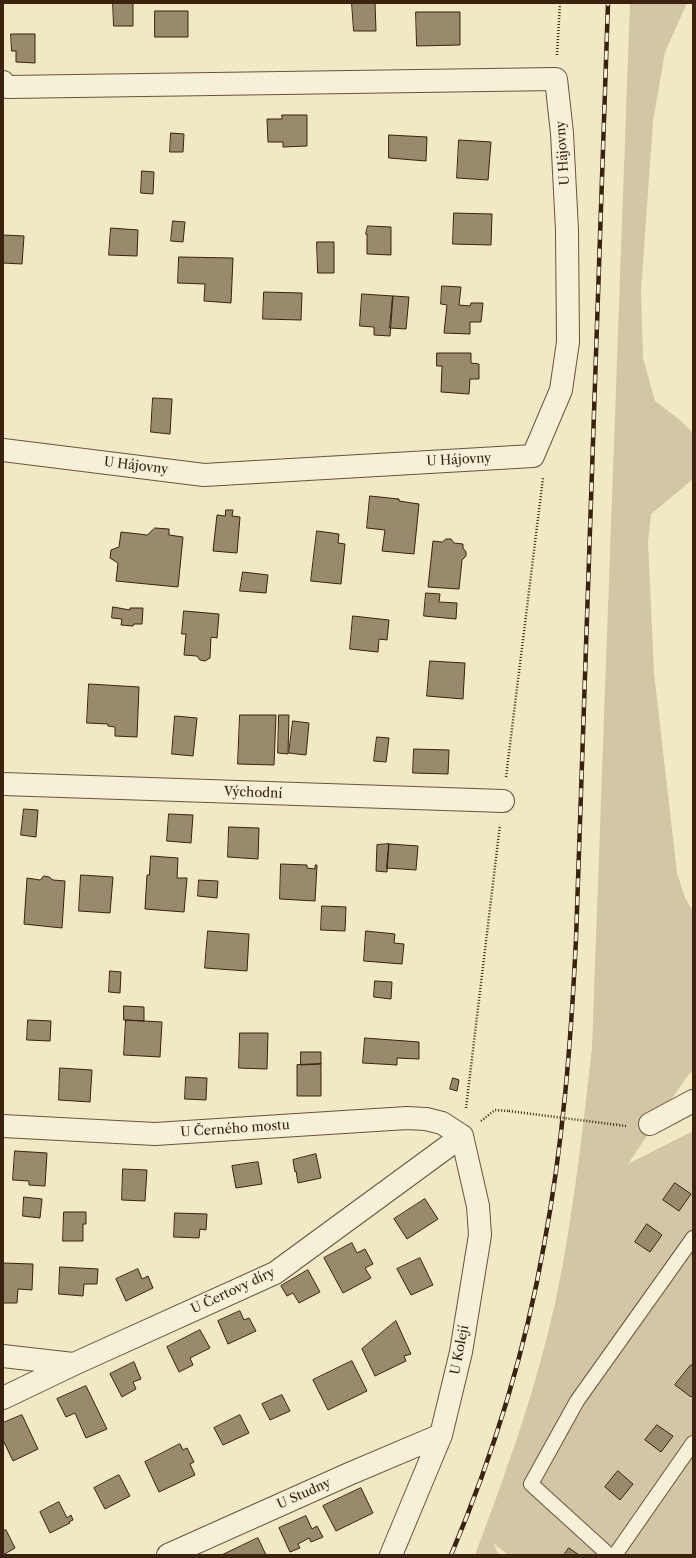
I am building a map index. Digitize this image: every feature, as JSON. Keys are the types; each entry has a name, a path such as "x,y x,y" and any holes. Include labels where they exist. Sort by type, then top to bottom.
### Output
{"street":[{"path":"3,82 7,87 556,79"},
{"name":"U Hájovny","path":"3,450 204,475 533,456 561,390 568,342 567,230 562,133 556,79"},
{"name":"Východní","path":"3,784 502,801"},
{"path":"650,1124 693,1101"},
{"name":"U Černého mostu","path":"3,1126 155,1134 406,1118 426,1119 442,1123 462,1136"},
{"name":"U Čertovy díry","path":"3,1398 74,1364 275,1273 462,1136"},
{"name":"U Kolejí","path":"391,1555 441,1435 461,1352 480,1235 478,1206 462,1136"},
{"path":"3,1356 74,1364"},
{"name":"U Studny","path":"168,1555 349,1474 441,1435"}],"lane":[{"path":"609,1555 531,1484 577,1400 693,1238"},
{"path":"615,1555 693,1443"}],"path":[{"path":"556,79 560,3"},
{"path":"462,1136 495,1110 626,1126"}],"shaded area":[{"path":"630,3 687,3 665,52 653,121 641,291 643,358 655,401 680,420 693,433 693,479 651,514 648,542 654,673 677,873 685,898 693,911 693,1071 688,1075 628,1164 693,1131 693,1555 508,1555 493,1543 499,1555 475,1555 522,1424 542,1357 558,1289 564,1259 582,1138 592,1047"}],"building":[{"path":"113,3 133,3 133,26 114,26"},
{"path":"352,3 375,3 376,31 354,31"},
{"path":"155,11 188,11 188,37 155,37"},
{"path":"416,12 460,12 460,45 417,46"},
{"path":"11,34 35,34 35,63 16,62 16,51 12,51"},
{"path":"282,115 307,115 307,146 283,147 283,142 268,142 267,119 282,119"},
{"path":"171,133 184,134 183,152 170,152"},
{"path":"389,135 427,137 426,161 389,158"},
{"path":"459,140 491,142 488,180 457,178"},
{"path":"142,171 154,172 153,194 141,193"},
{"path":"454,213 492,214 491,245 453,244"},
{"path":"173,221 185,222 183,242 171,241"},
{"path":"368,226 391,227 391,255 367,254 366,234"},
{"path":"111,228 138,230 137,256 109,255"},
{"path":"3,235 24,236 22,264 3,263"},
{"path":"317,242 334,242 334,273 318,273"},
{"path":"179,257 233,258 231,303 204,301 205,284 178,283"},
{"path":"442,286 461,287 459,305 470,306 471,303 483,303 481,322 470,322 470,334 444,333 447,305 441,304"},
{"path":"264,292 302,293 301,320 263,319"},
{"path":"362,294 393,296 390,336 374,335 374,327 360,326"},
{"path":"393,296 409,297 406,329 390,328"},
{"path":"437,353 471,353 471,363 479,364 479,379 470,379 469,394 441,392 442,366 437,366"},
{"path":"153,398 172,399 170,434 151,432"},
{"path":"370,496 399,499 399,501 419,504 414,554 382,551 385,530 367,528"},
{"path":"226,510 233,510 232,516 240,517 237,553 213,551 217,515 225,516"},
{"path":"155,528 169,529 169,535 183,537 178,587 116,581 118,563 110,558 111,550 119,547 121,532 147,535"},
{"path":"317,531 339,534 338,543 345,544 341,584 311,581"},
{"path":"446,539 451,539 454,543 463,544 463,548 466,552 466,556 462,560 459,589 428,587 433,541 442,542"},
{"path":"243,572 268,575 266,593 240,591"},
{"path":"426,593 440,594 439,602 457,603 456,619 424,616"},
{"path":"113,607 130,610 130,608 143,608 142,624 134,624 133,626 121,625 122,619 112,618"},
{"path":"184,611 219,614 217,638 211,637 210,658 205,661 200,660 197,656 184,655 186,634 182,634"},
{"path":"353,616 389,620 387,640 379,639 378,652 350,649"},
{"path":"430,661 465,663 463,699 427,696"},
{"path":"89,684 139,687 137,737 115,736 115,727 108,726 108,724 87,723"},
{"path":"240,715 276,715 274,765 238,764"},
{"path":"279,715 289,715 288,754 278,753"},
{"path":"175,716 197,718 193,756 172,754"},
{"path":"293,721 309,723 306,755 289,753"},
{"path":"377,737 389,738 386,762 374,761"},
{"path":"414,749 449,750 448,774 413,773"},
{"path":"24,809 38,810 36,837 21,835"},
{"path":"169,814 193,815 191,843 167,841"},
{"path":"229,827 259,828 258,859 228,857"},
{"path":"389,844 418,846 416,870 387,868"},
{"path":"389,844 387,872 376,871 377,845"},
{"path":"151,856 178,858 177,878 187,878 184,912 145,909 147,875 149,875"},
{"path":"281,864 307,865 307,868 315,869 315,865 317,865 315,901 280,899"},
{"path":"81,875 113,877 110,913 79,911"},
{"path":"44,876 53,880 65,881 62,928 24,924 27,878 40,880"},
{"path":"199,880 218,881 217,898 198,896"},
{"path":"322,906 346,907 345,931 321,930"},
{"path":"208,931 249,934 247,971 205,968"},
{"path":"366,931 395,934 394,943 404,944 402,964 364,961"},
{"path":"110,971 121,972 120,993 109,992"},
{"path":"375,981 392,982 391,999 374,997"},
{"path":"124,1006 144,1007 144,1021 124,1020"},
{"path":"28,1020 51,1021 50,1041 27,1040"},
{"path":"126,1020 162,1022 160,1057 124,1055"},
{"path":"240,1033 268,1033 267,1069 239,1068"},
{"path":"365,1038 419,1042 419,1059 397,1058 397,1065 363,1063"},
{"path":"301,1052 321,1052 321,1064 301,1065"},
{"path":"321,1064 321,1096 297,1096 297,1065"},
{"path":"60,1068 92,1070 90,1102 59,1100"},
{"path":"186,1077 207,1078 206,1100 185,1099"},
{"path":"453,1078 459,1080 457,1091 450,1089"},
{"path":"15,1151 47,1153 45,1186 29,1185 29,1181 13,1180"},
{"path":"316,1154 321,1178 298,1183 293,1160"},
{"path":"258,1162 262,1184 236,1188 232,1166"},
{"path":"123,1169 147,1170 145,1201 122,1200"},
{"path":"675,1183 691,1194 679,1211 663,1200"},
{"path":"24,1197 42,1199 40,1218 23,1216"},
{"path":"425,1199 438,1219 407,1239 394,1219"},
{"path":"64,1212 86,1212 86,1224 83,1224 83,1241 63,1241"},
{"path":"175,1213 207,1214 206,1230 200,1229 199,1238 174,1237"},
{"path":"647,1224 662,1235 650,1252 635,1242"},
{"path":"352,1243 357,1253 365,1249 373,1264 365,1268 371,1278 343,1293 324,1258"},
{"path":"420,1258 433,1285 411,1295 397,1269"},
{"path":"3,1263 33,1264 32,1290 18,1289 17,1303 3,1303"},
{"path":"60,1267 98,1269 97,1284 84,1284 83,1296 59,1294"},
{"path":"138,1269 142,1279 148,1276 153,1288 126,1301 116,1279"},
{"path":"308,1270 320,1292 299,1303 293,1293 287,1296 281,1286"},
{"path":"240,1311 244,1320 249,1318 256,1331 228,1344 218,1321"},
{"path":"396,1321 411,1354 404,1356 406,1361 375,1376 362,1349"},
{"path":"200,1330 210,1348 190,1358 193,1365 179,1372 167,1347"},
{"path":"352,1361 367,1391 328,1410 313,1380"},
{"path":"134,1362 141,1379 133,1382 136,1389 122,1397 110,1374"},
{"path":"691,1365 693,1366 693,1395 691,1397 675,1385"},
{"path":"86,1386 107,1429 86,1438 75,1413 66,1417 57,1399"},
{"path":"282,1395 290,1411 270,1420 262,1404"},
{"path":"22,1415 38,1449 13,1461 3,1440 3,1423"},
{"path":"240,1415 249,1433 223,1445 214,1428"},
{"path":"657,1425 673,1436 661,1452 645,1440"},
{"path":"180,1444 183,1450 187,1448 194,1462 190,1464 195,1475 159,1492 145,1462"},
{"path":"618,1471 633,1484 620,1500 605,1487"},
{"path":"119,1475 130,1496 105,1509 94,1488"},
{"path":"361,1488 373,1513 336,1531 323,1506"},
{"path":"59,1502 67,1518 71,1515 73,1520 50,1533 40,1512"},
{"path":"306,1516 312,1529 317,1526 323,1537 311,1542 309,1538 298,1544 300,1548 290,1552 279,1528"},
{"path":"6,1530 15,1548 3,1555 3,1531"},
{"path":"258,1538 266,1555 222,1555"},
{"path":"569,1548 579,1555 564,1555"}],"railway":[{"path":"451,1555 481,1480 494,1442 527,1325 551,1207 565,1093 572,1016 576,939 608,3"}]}
